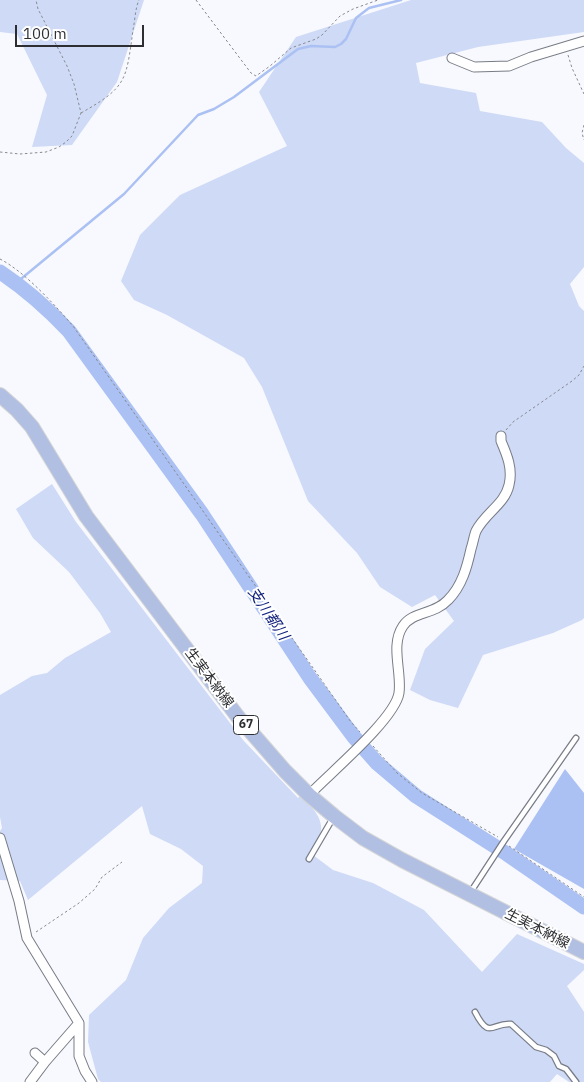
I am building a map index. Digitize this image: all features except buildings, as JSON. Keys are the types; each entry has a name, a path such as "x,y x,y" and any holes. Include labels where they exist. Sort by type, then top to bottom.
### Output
{"main road":[{"name":"生実本納線","path":"0,396 17,410 32,427 86,516 238,717 279,765 309,795 363,838 402,860 584,952"}],"street":[{"path":"452,58 474,67 509,66 531,57 584,41"},
{"path":"309,795 357,749 396,702 399,693 397,646 399,634 403,626 418,614 429,613 441,608 450,598 466,571 476,530 506,495 510,484 511,470 501,436"},
{"path":"0,838 19,901 27,938 78,1023 79,1056 92,1082"},
{"path":"30,1082 78,1023"},
{"path":"35,1053 45,1062"}],"lane":[{"path":"470,895 504,841 576,738"},
{"path":"309,859 334,816"},
{"path":"475,1012 480,1021 489,1028 494,1029 505,1024 511,1024 536,1047 546,1050 554,1056 559,1066 566,1069 576,1082"}],"path":[{"path":"0,152 29,154 46,152 59,147 72,136 81,113 74,84 38,10 36,0"},
{"path":"81,113 106,99 124,79 140,0"},
{"path":"196,0 251,73 256,76 291,48 316,39 340,16 378,0"},
{"path":"566,47 572,68 584,94"},
{"path":"584,125 582,133 584,140"},
{"path":"0,259 20,273 56,306 74,326 365,740 397,773 422,793 504,841 515,851 584,898"},
{"path":"501,436 513,422 572,381 579,375 584,366"},
{"path":"27,938 79,903 95,889 102,877 122,862"}],"shaded area":[{"path":"0,0 144,0 117,82 72,145 32,147 47,95 17,34 0,32"},
{"path":"411,0 584,0 584,32 478,47 416,63 420,83 476,93 480,111 542,122 566,148 584,163 584,267 570,284 579,306 584,311 584,618 553,633 483,655 458,708 430,700 410,690 425,649 454,621 435,595 412,607 380,587 357,553 308,501 262,387 244,358 167,315 134,300 121,281 140,235 180,195 287,146 259,92 296,37"},
{"path":"52,484 76,522 243,740 298,798 300,796 317,814 320,820 321,832 318,840 309,852 333,870 373,883 424,910 482,972 517,934 584,964 584,970 567,986 584,1012 584,1082 569,1082 557,1074 550,1082 101,1082 98,1079 88,1042 89,1015 126,980 143,938 169,908 202,883 203,866 181,849 150,834 142,806 28,900 20,881 0,880 0,831 2,828 0,817 0,695 32,676 47,673 65,658 111,632 100,613 69,572 33,538 16,509"}],"water":[{"path":"565,769 584,793 584,889 514,849"}],"waterway":[{"path":"16,283 124,194 198,115 214,109 234,97 298,49 311,46 335,47 341,44 346,39 356,18 369,8 401,0"},
{"name":"支川都川","path":"0,272 19,285 69,331 202,514 310,678 354,737 377,763 416,796 507,854 584,907"}]}
